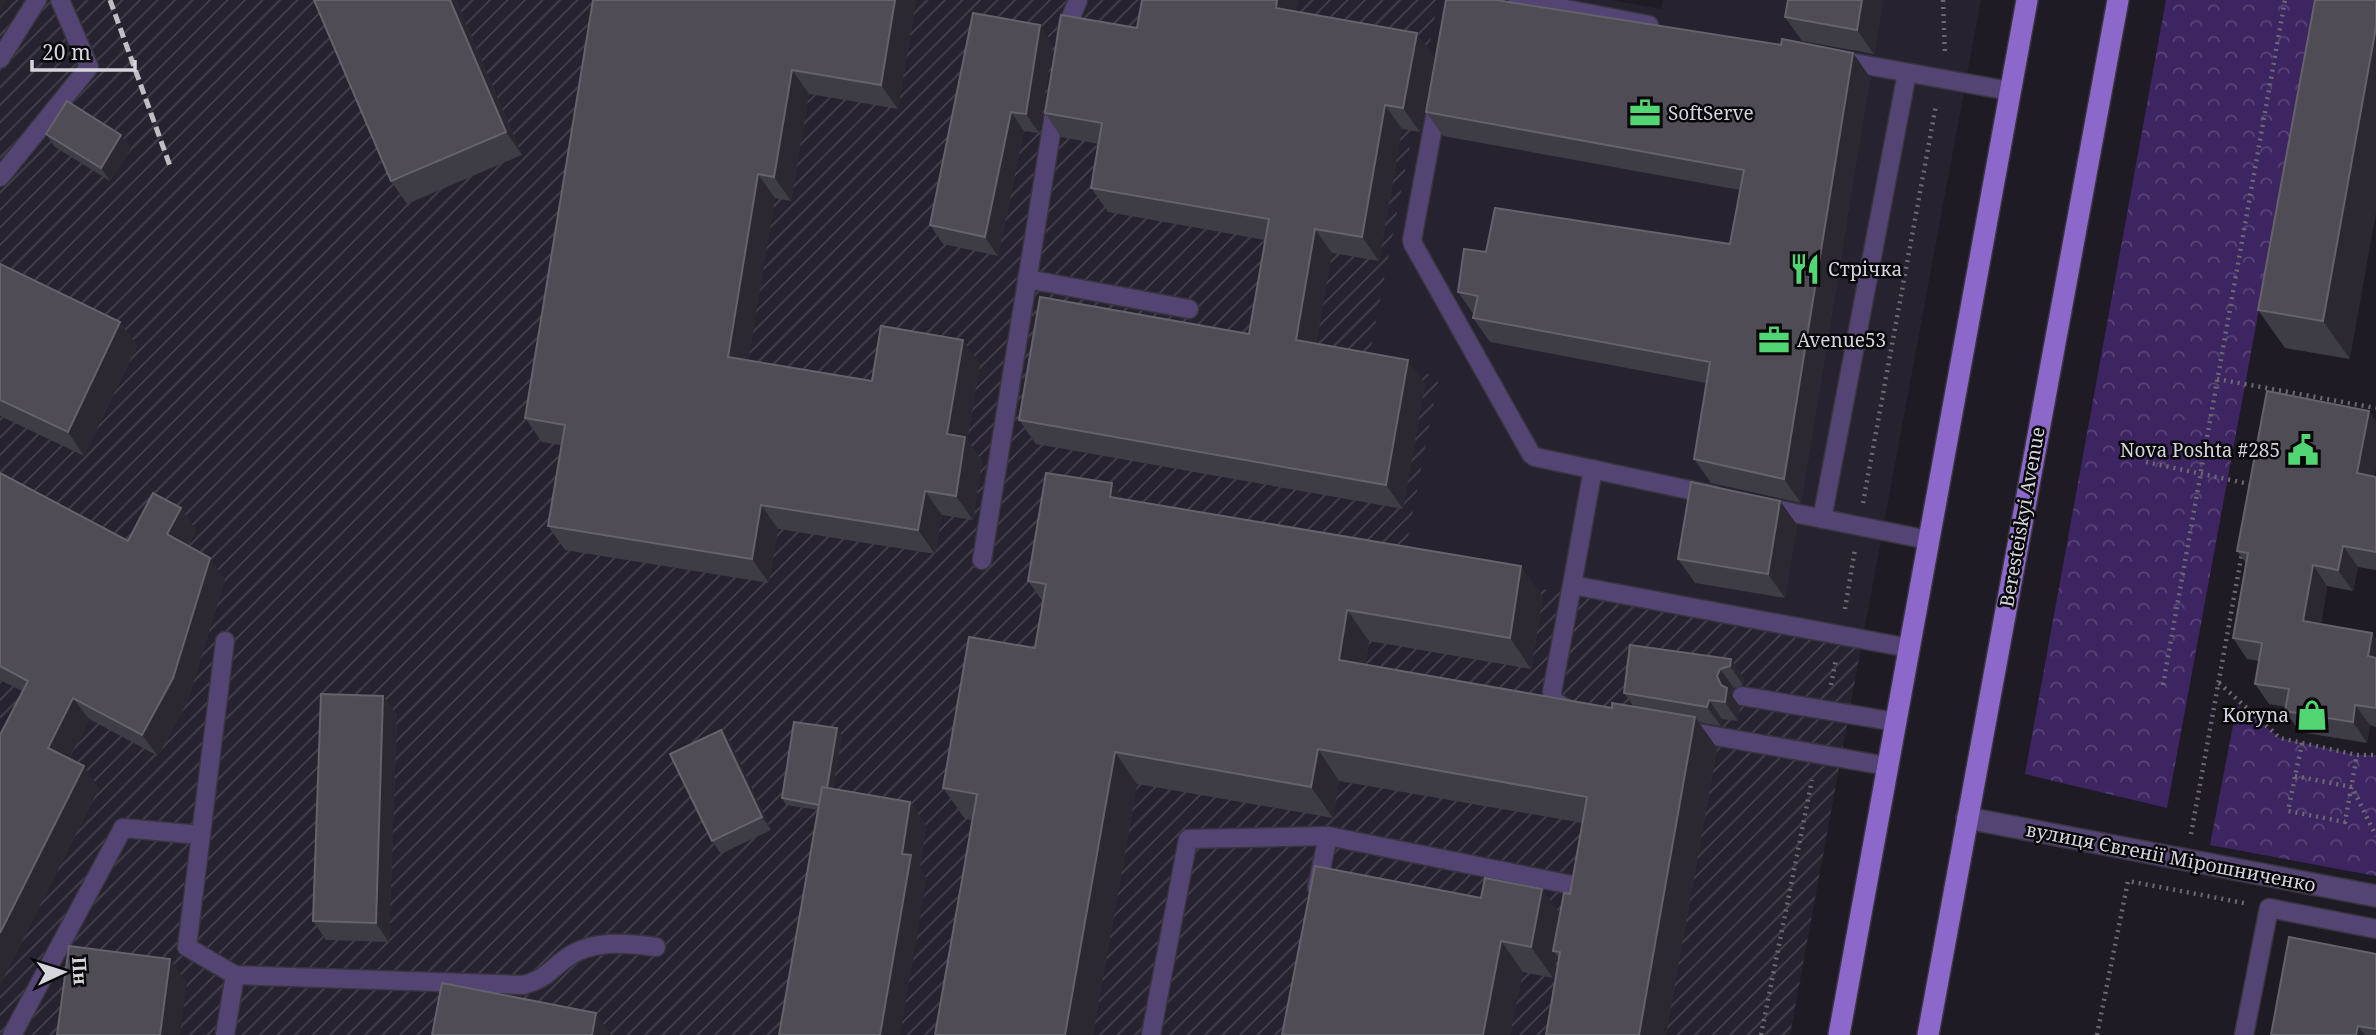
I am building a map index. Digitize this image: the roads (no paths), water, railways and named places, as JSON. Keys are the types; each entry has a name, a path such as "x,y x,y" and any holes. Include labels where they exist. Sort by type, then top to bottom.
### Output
{"main road":[{"path":"1839,1035 2027,0"},
{"name":"Beresteiskyi Avenue","path":"1928,1035 2118,0"}],"street":[{"name":"вулиця Євгенії Мірошниченко","path":"1967,818 2376,896"}],"lane":[{"path":"0,59 37,0"},
{"path":"0,177 89,67 60,0"},
{"path":"1064,51 1068,24 1078,0"},
{"path":"1518,0 1668,28"},
{"path":"1817,56 2011,91"},
{"path":"1822,519 1907,73"},
{"path":"1442,80 1412,240 1531,454 1929,540"},
{"path":"982,561 1057,91"},
{"path":"1027,279 1189,309"},
{"path":"1580,713 1566,711 1558,706 1553,700 1552,692 1593,469"},
{"path":"1572,585 1909,648"},
{"path":"225,642 187,947 235,975 523,985 540,980 567,957 591,946 621,943 656,947"},
{"path":"1742,696 1896,722"},
{"path":"1673,729 1887,766"},
{"path":"12,1035 123,828 201,835"},
{"path":"1315,902 1328,836"},
{"path":"1151,1035 1188,839 1328,836 1582,887 1577,914"},
{"path":"2244,1035 2269,908 2376,929"},
{"path":"225,1035 235,975"}],"railway":[{"path":"110,0 170,166"}],"place":[{"name":"SoftServe","path":"1645,113"},
{"name":"Стрічка","path":"1805,269"},
{"name":"Avenue53","path":"1774,340"},
{"name":"Nova Poshta #285","path":"2303,450"},
{"name":"Koryna","path":"2312,715"}]}
